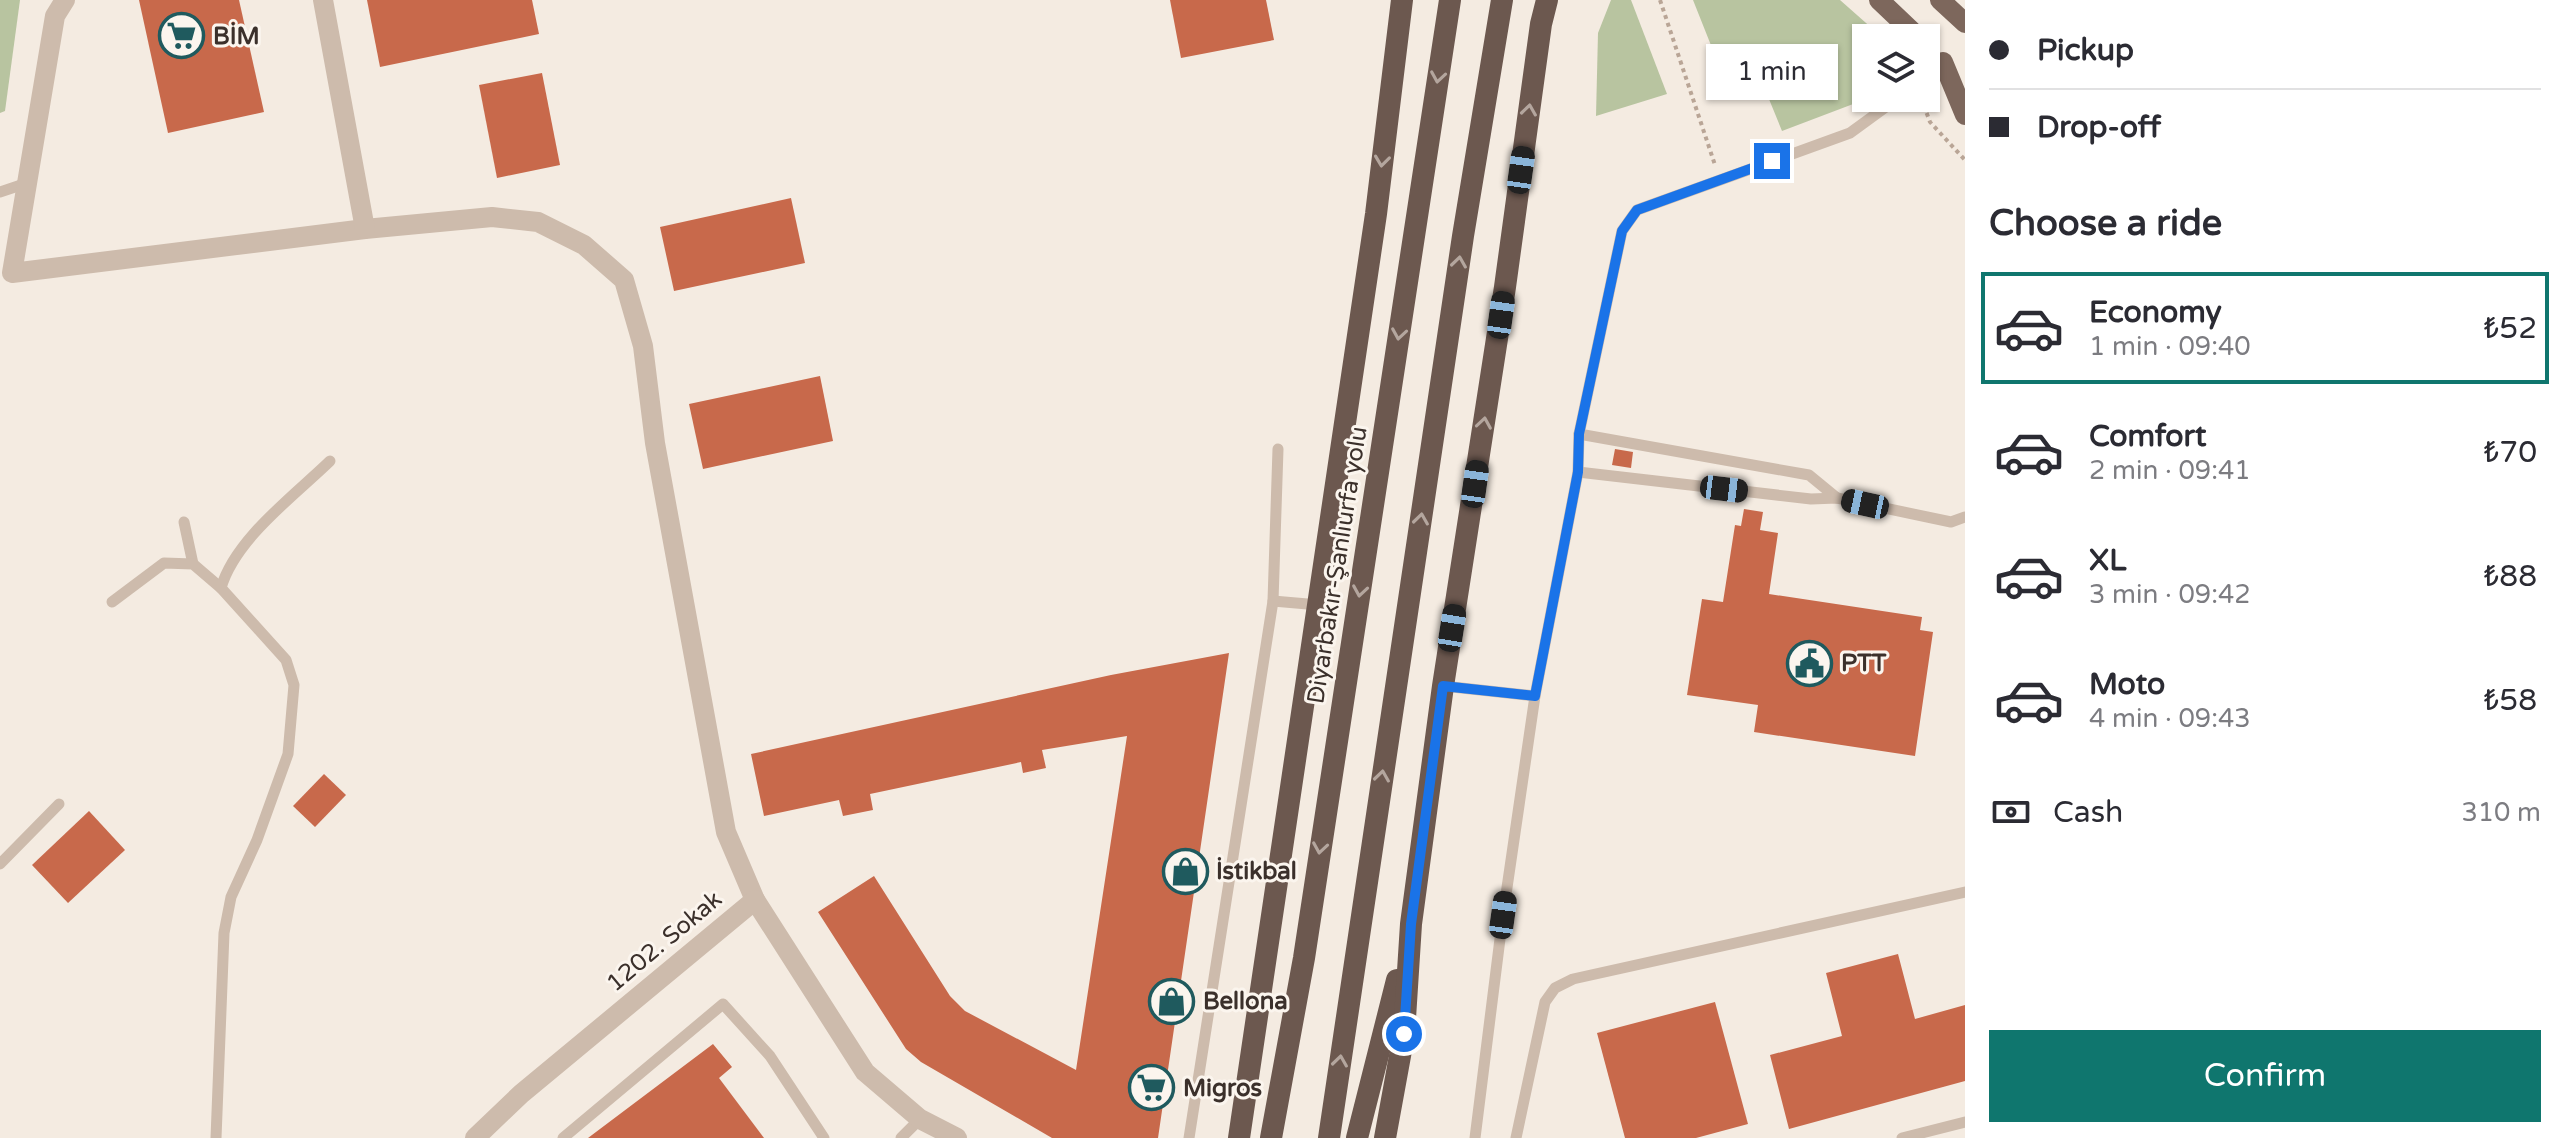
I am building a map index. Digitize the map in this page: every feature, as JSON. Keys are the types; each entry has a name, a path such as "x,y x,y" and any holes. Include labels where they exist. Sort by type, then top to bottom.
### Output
{"highway":[{"path":"1239,1138 1376,214 1402,0"},
{"name":"Diyarbakır-Şanlıurfa yolu","path":"1271,1138 1304,958 1450,0"},
{"path":"1329,1138 1463,236 1502,0"},
{"path":"1541,0 1541,24"},
{"path":"1385,1138 1404,1034 1411,924 1443,686 1547,0"},
{"path":"1541,24 1555,0"},
{"path":"1357,1138 1411,924"},
{"path":"1254,1138 1266,963"}],"main road":[{"path":"1879,0 1904,24"},
{"path":"1940,0 1965,23"},
{"path":"1940,59 1965,83"},
{"path":"1943,62 1965,115"}],"street":[{"path":"65,0 55,16 27,183 6,274 365,229 492,217 538,222 584,245 624,280 643,346 655,443 726,832 755,900"},
{"path":"323,0 365,229"},
{"name":"1202. Sokak","path":"475,1138 521,1094 755,900 865,1072 920,1119 957,1138"}],"lane":[{"path":"1475,1138 1535,696 1578,472 1579,434 1622,231 1637,210 1850,133 1879,112"},
{"path":"0,192 27,183"},
{"path":"1579,434 1809,475 1837,498"},
{"path":"1189,1138 1273,601 1278,449"},
{"path":"221,588 227,568 254,535 330,461"},
{"path":"1578,472 1811,499 1837,498 1951,522 1965,517"},
{"path":"184,522 193,564 221,588 286,660 294,685 288,754 257,840 231,897 224,933 216,1138"},
{"path":"112,602 164,563 193,564"},
{"path":"1273,601 1319,605"},
{"path":"1443,686 1535,696"},
{"path":"0,864 59,804"},
{"path":"1516,1138 1545,1002 1555,988 1573,979 1965,892"},
{"path":"563,1138 723,1004 770,1056 824,1138"},
{"path":"901,1138 920,1119"},
{"path":"1902,1138 1965,1122"}],"path":[{"path":"1660,0 1720,180"},
{"path":"1926,112 1930,122 1965,160"}],"green space":[{"path":"0,0 20,0 5,111 0,113"},
{"path":"1611,0 1631,0 1667,94 1596,116 1598,33"},
{"path":"1693,0 1840,0 1867,24 1852,24 1852,104 1782,131 1753,60 1722,73"}],"building":[{"path":"139,0 239,0 264,112 168,133"},
{"path":"367,0 532,0 539,34 380,67"},
{"path":"1170,0 1266,0 1274,40 1181,58"},
{"path":"542,73 560,165 497,178 479,85"},
{"path":"791,198 805,263 674,291 660,227"},
{"path":"820,376 833,441 703,469 689,404"},
{"path":"1615,449 1633,452 1631,468 1612,465"},
{"name":"PTT","path":"1744,509 1763,512 1760,530 1778,533 1769,594 1922,617 1920,630 1933,632 1915,756 1754,732 1758,705 1687,695 1702,599 1723,602 1735,525 1741,526"},
{"path":"1229,653 1158,1138 1052,1138 921,1062 906,1049 818,912 874,876 950,996 965,1011 1076,1070 1127,736 1042,750 1046,768 1023,773 1021,762 870,794 873,810 843,816 839,800 764,816 751,754 1111,675"},
{"path":"324,774 346,795 315,827 293,806"},
{"path":"89,811 125,850 68,903 32,865"},
{"path":"1898,954 1915,1019 1965,1005 1965,1081 1789,1129 1770,1055 1842,1036 1826,973"},
{"path":"1715,1002 1748,1124 1696,1138 1625,1138 1597,1033"},
{"path":"713,1044 732,1067 719,1078 764,1138 588,1138"}],"place":[{"name":"BİM","path":"182,36"},
{"name":"PTT","path":"1810,663"},
{"name":"İstikbal","path":"1185,871"},
{"name":"Bellona","path":"1172,1001"},
{"name":"Migros","path":"1152,1088"}],"route":[{"path":"1404,1034 1411,924 1443,686 1535,696 1578,472 1579,434 1622,231 1637,210 1772,161"}]}
